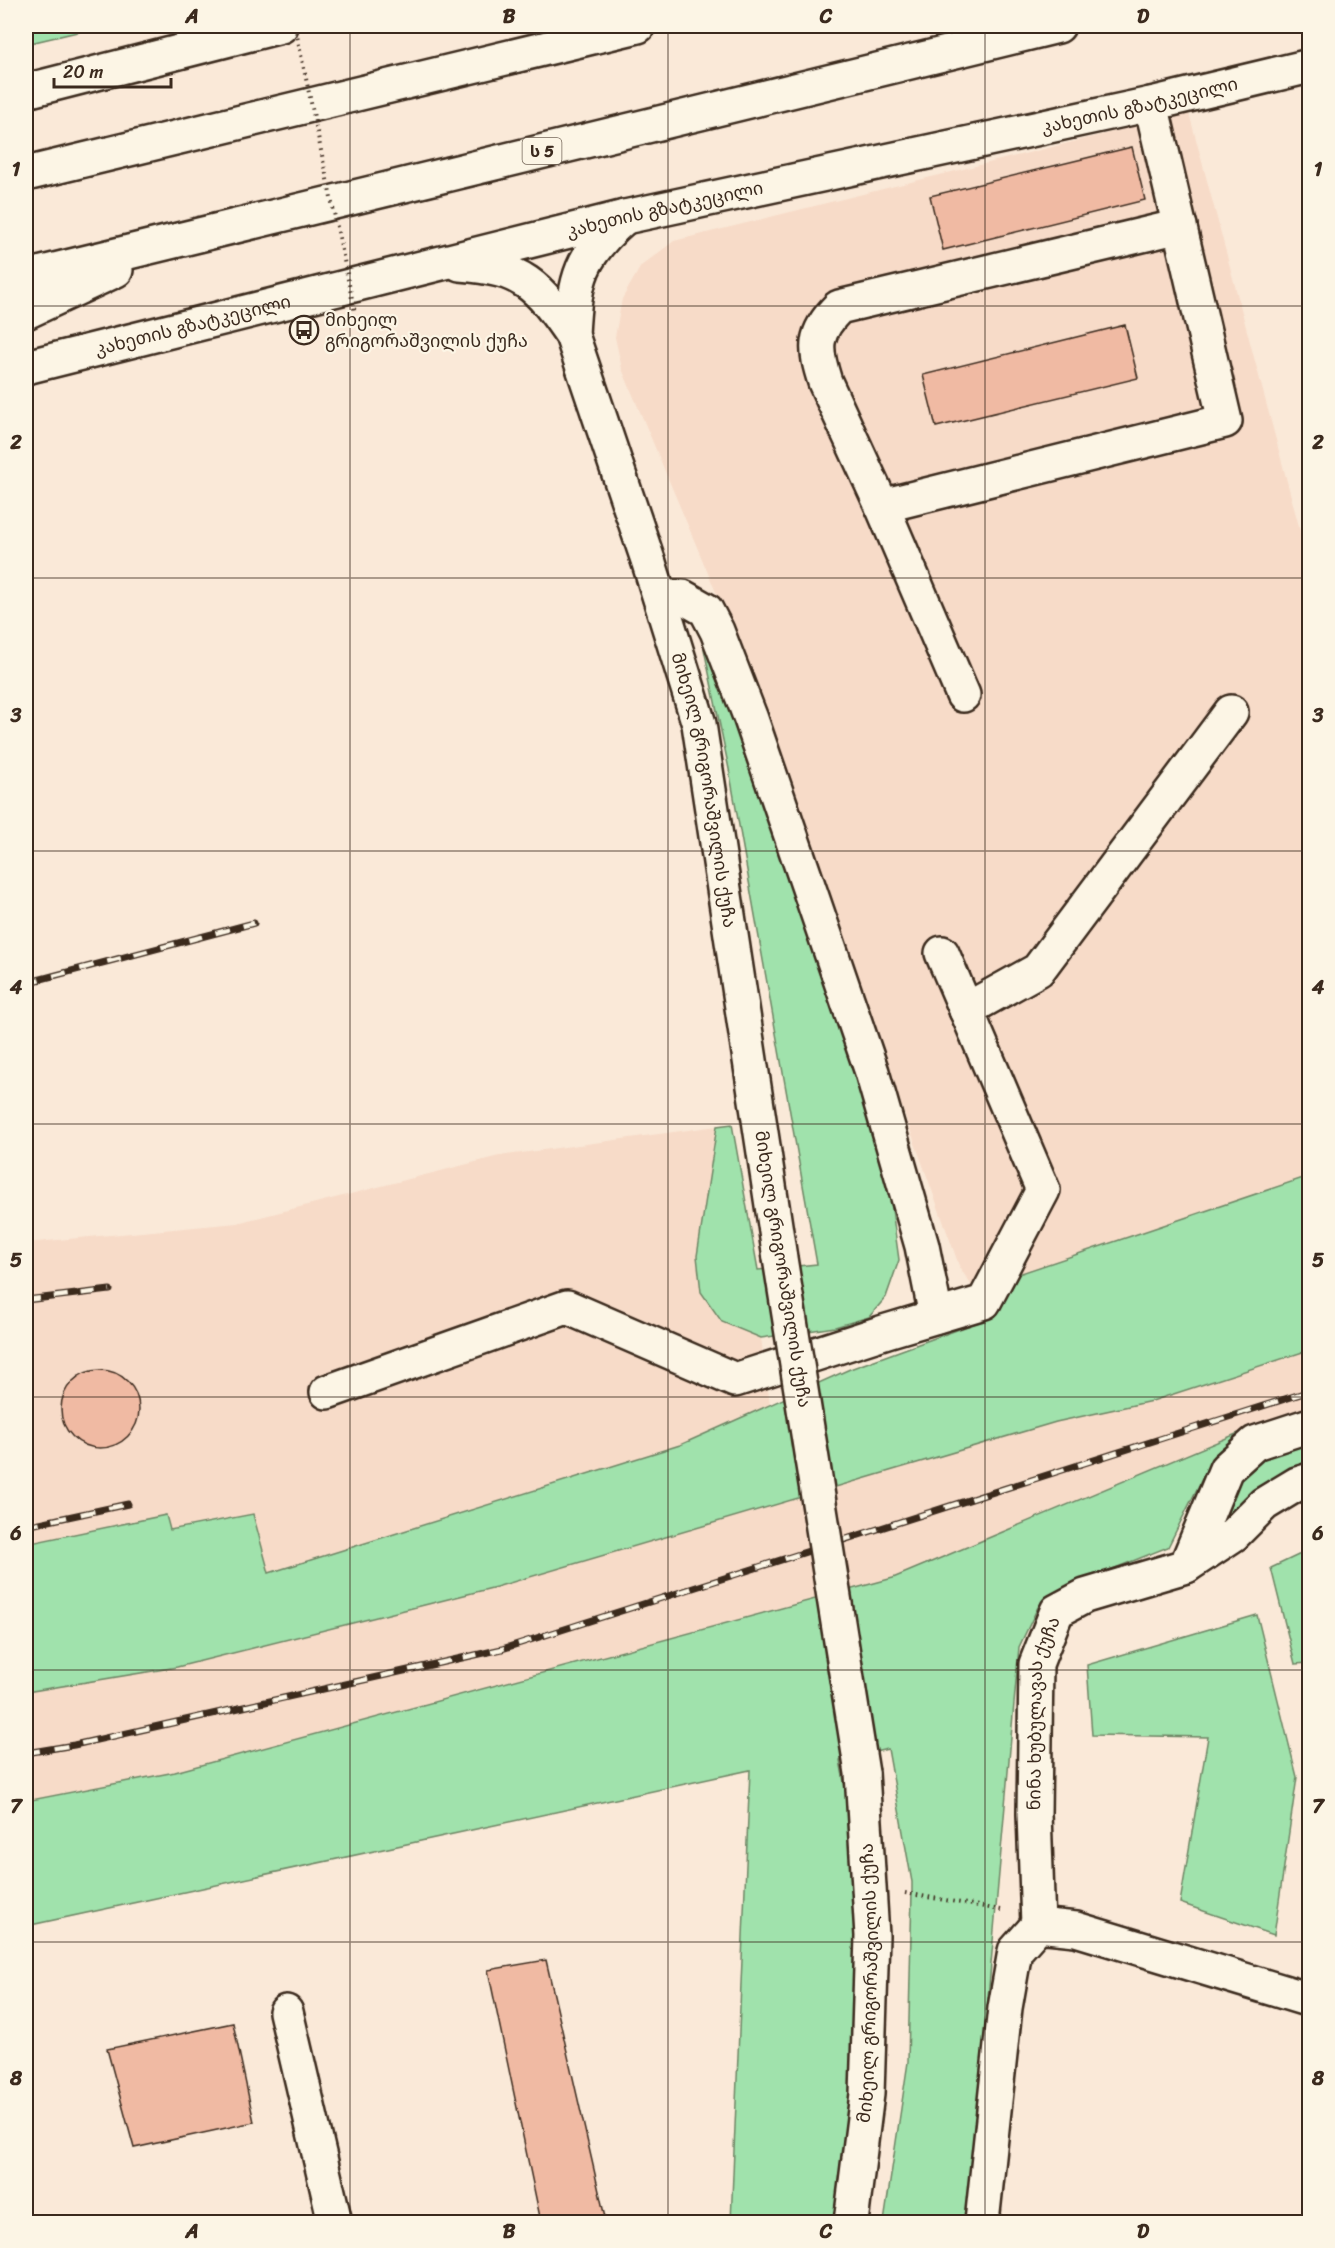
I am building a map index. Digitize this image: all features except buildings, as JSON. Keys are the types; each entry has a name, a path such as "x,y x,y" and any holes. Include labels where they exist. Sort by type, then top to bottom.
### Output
{"main road":[{"path":"26,91 281,26"},
{"path":"26,174 638,26"},
{"name":"ს 5","path":"26,278 186,237 1058,26"},
{"name":"კახეთის გზატკეცილი","path":"26,367 625,217 1151,104 1310,66"},
{"path":"882,506 1225,421 1151,104"},
{"path":"572,335 574,294 581,271 591,252 605,234 625,217"},
{"path":"963,695 882,506 825,382 818,361 818,337 825,321 839,307 1180,226"},
{"path":"26,312 186,237"},
{"path":"443,263 487,266 511,273 531,284 551,305 572,335"},
{"name":"მიხეილ გრიგორაშვილის ქუჩა","path":"572,335 660,597 699,724 780,1258 862,1773 872,1936 867,2094 851,2223"},
{"path":"660,597 684,597 706,609 717,631 754,730 872,1072 922,1246 936,1316"},
{"path":"966,1010 1038,970 1231,712"},
{"path":"327,1392 567,1306 735,1380 984,1302 1043,1190 942,953"},
{"path":"1186,1566 1226,1469 1255,1443 1310,1425"},
{"name":"ნინა ხუბულავას ქუჩა","path":"1037,1921 1034,1814 1036,1664 1057,1611 1085,1596 1186,1566 1233,1535 1264,1504 1297,1484 1310,1480"},
{"path":"982,2223 1005,2007 1015,1951 1037,1921 1076,1929 1310,2000"},
{"path":"286,2012 335,2223"}],"path":[{"path":"295,26 355,313"},
{"path":"869,1887 1037,1921"}],"shaded area":[{"path":"1189,113 1309,564 1309,1176 974,1289 960,1268 718,597 622,369 615,337 622,299 641,266 674,241"},
{"path":"717,1126 697,1256 722,1322 761,1338 770,1405 680,1445 269,1573 253,1514 169,1530 166,1515 26,1544 26,1243 237,1223 499,1156"},
{"path":"1309,1350 1309,1410 1236,1434 893,1578 175,1772 26,1801 26,1692 177,1667 496,1587 1056,1422 1152,1401"}],"green space":[{"path":"26,26 103,26 26,44"},
{"path":"704,649 715,652 866,1094 889,1188 899,1260 886,1297 869,1317 835,1327 761,1338 722,1322 701,1292 697,1256 717,1126 732,1124 758,1270 817,1264 729,769"},
{"path":"1309,1176 1309,1350 1152,1401 1056,1422 496,1587 177,1667 26,1692 26,1544 166,1515 170,1530 253,1514 269,1573 680,1445 850,1369 984,1320 974,1289"},
{"path":"1236,1434 1203,1477 1168,1547 1075,1584 1038,1607 1019,1647 977,2122 965,2222 884,2222 908,2062 912,1891 888,1749 840,1760 854,1837 858,1935 857,2096 836,2222 731,2222 750,1770 26,1926 26,1801 175,1772 893,1578"},
{"path":"1309,1438 1309,1467 1217,1527 1230,1487 1263,1458 1286,1446"},
{"path":"1309,1550 1309,1663 1295,1664 1271,1568"},
{"path":"1257,1615 1297,1777 1274,1935 1180,1903 1208,1737 1092,1735 1087,1665"}],"railway":[{"path":"26,983 254,923"},
{"path":"26,1300 110,1290"},
{"path":"26,1753 74,1745 502,1649 1310,1391"},
{"path":"26,1526 128,1504"}],"place":[{"name":"მიხეილ გრიგორაშვილის ქუჩა","path":"304,330"}]}
